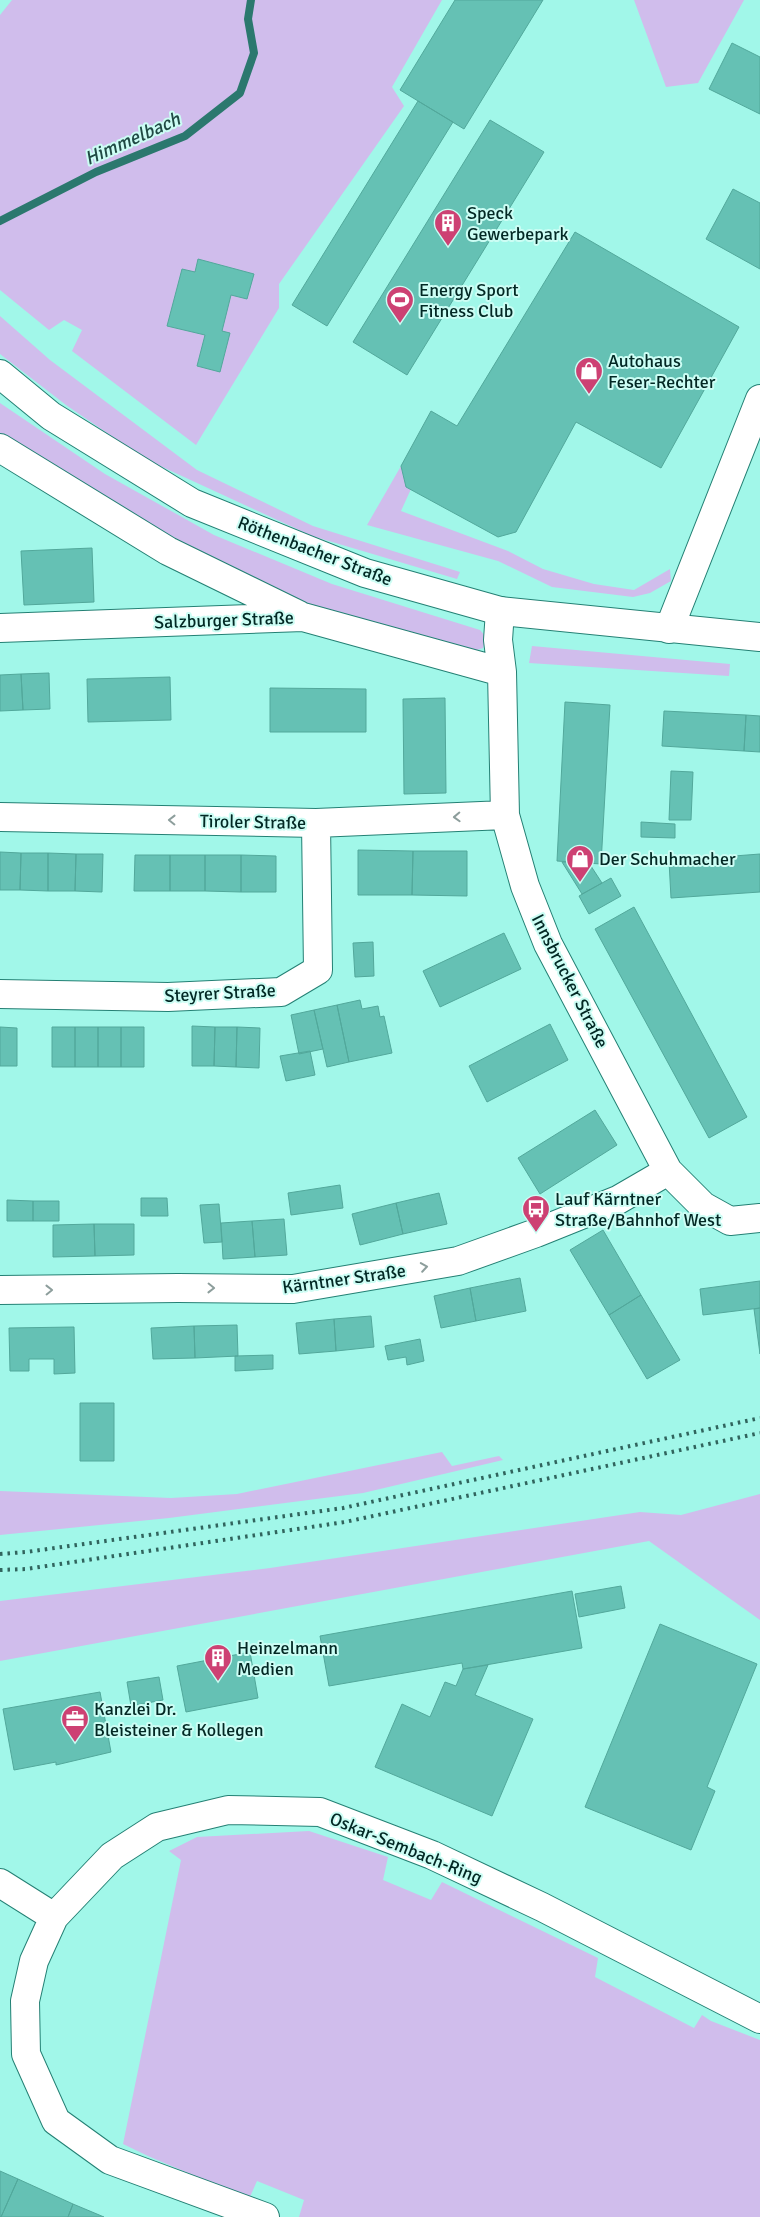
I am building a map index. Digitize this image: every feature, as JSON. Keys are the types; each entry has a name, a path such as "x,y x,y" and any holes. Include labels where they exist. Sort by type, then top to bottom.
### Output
{"street":[{"name":"Röthenbacher Straße","path":"0,374 51,416 192,503 365,573 500,611 760,637"},
{"path":"669,629 760,399"},
{"path":"0,448 168,551 303,617"},
{"name":"Innsbrucker Straße","path":"500,611 498,640 502,672 505,816 524,886 548,944 668,1171 703,1206 730,1220 760,1218"},
{"name":"Salzburger Straße","path":"0,628 303,617 502,672"},
{"name":"Tiroler Straße","path":"0,817 316,823 505,816"},
{"name":"Steyrer Straße","path":"0,994 168,997 281,992 318,970 316,823"},
{"name":"Kärntner Straße","path":"0,1290 293,1289 458,1262 618,1200 668,1171"},
{"name":"Oskar-Sembach-Ring","path":"266,2217 110,2160 56,2121 26,2054 26,2001 34,1961 54,1917 112,1856 157,1827 228,1810 320,1812 440,1858 542,1907 760,2019"},
{"path":"0,1883 54,1917"}],"shaded area":[{"path":"12,0 442,0 392,87 404,106 279,284 279,308 196,445 72,351 82,330 64,320 49,330 0,290 0,15"},
{"path":"634,0 744,0 698,83 666,87"},
{"path":"0,316 50,360 197,470 313,526 460,572 457,579 312,536 145,459 66,405 0,354"},
{"path":"0,403 105,474 214,535 332,584 480,630 486,637 483,648 474,651 315,608 225,566 93,497 0,436"},
{"path":"401,466 406,486 411,489 401,511 508,551 543,569 594,584 634,590 670,569 671,581 650,593 633,597 552,587 498,561 367,525"},
{"path":"532,646 730,664 729,676 529,663"},
{"path":"442,1452 452,1466 499,1456 503,1460 363,1493 169,1518 0,1535 0,1491 171,1498 237,1494"},
{"path":"760,1494 760,1620 649,1541 0,1661 0,1601 270,1568 640,1512 681,1515"},
{"path":"309,1831 388,1857 383,1880 431,1900 442,1882 598,1958 595,1977 694,2028 702,2015 711,2021 760,2040 760,2217 299,2217 304,2200 257,2181 249,2199 123,2144 181,1860 169,1851 197,1837"}],"building":[{"path":"455,0 543,0 464,129 400,90"},
{"path":"732,43 760,57 760,114 709,89"},
{"path":"418,101 453,122 327,326 292,305"},
{"name":"Speck Gewerbepark","path":"490,120 544,152 407,375 353,342"},
{"path":"733,189 760,203 760,269 706,239"},
{"name":"Autohaus Feser-Rechter","path":"575,232 739,327 661,468 576,422 516,532 498,537 406,487 401,466 431,411 457,426"},
{"path":"198,259 254,274 247,299 231,295 222,331 230,333 220,372 197,366 205,335 167,326 182,269 195,272"},
{"path":"92,548 94,602 24,605 21,551"},
{"path":"49,673 50,709 23,710 21,674"},
{"path":"21,674 23,710 0,711 0,675"},
{"path":"170,677 171,720 88,722 87,679"},
{"path":"270,688 366,689 366,732 270,732"},
{"path":"445,698 446,793 404,794 403,699"},
{"path":"565,702 610,705 601,864 557,861"},
{"path":"664,711 746,715 744,751 662,746"},
{"path":"746,715 760,716 760,752 744,751"},
{"path":"671,771 693,772 691,820 669,820"},
{"path":"641,822 675,824 675,838 641,837"},
{"path":"358,850 413,851 412,895 358,895"},
{"path":"413,851 467,851 467,896 412,895"},
{"path":"0,852 21,853 20,890 0,890"},
{"path":"21,853 48,853 48,891 20,890"},
{"path":"48,853 76,854 75,891 48,891"},
{"path":"76,854 103,854 102,892 75,891"},
{"path":"760,854 760,892 671,898 669,861"},
{"path":"135,855 170,855 170,891 134,891"},
{"path":"170,855 205,855 205,891 170,891"},
{"path":"205,855 241,855 241,892 205,891"},
{"path":"241,855 276,856 276,892 241,892"},
{"path":"562,862 589,863 602,883 582,894"},
{"path":"611,878 621,896 589,914 579,896"},
{"path":"634,907 747,1117 709,1138 595,929"},
{"path":"504,933 521,969 440,1007 423,971"},
{"path":"373,942 374,976 355,977 353,943"},
{"path":"360,1000 362,1009 378,1006 380,1017 384,1016 392,1053 349,1062 337,1005"},
{"path":"337,1005 349,1062 327,1067 314,1010"},
{"path":"314,1010 323,1049 299,1054 291,1015"},
{"path":"550,1024 568,1060 487,1102 469,1066"},
{"path":"192,1026 215,1027 214,1066 192,1066"},
{"path":"0,1027 17,1028 17,1066 0,1066"},
{"path":"52,1027 75,1027 75,1067 52,1067"},
{"path":"75,1027 98,1027 98,1067 75,1067"},
{"path":"98,1027 121,1027 121,1067 98,1067"},
{"path":"121,1027 144,1027 144,1067 121,1067"},
{"path":"215,1027 237,1027 236,1067 214,1066"},
{"path":"237,1027 260,1028 259,1068 236,1067"},
{"path":"310,1051 315,1075 286,1081 280,1056"},
{"path":"595,1110 617,1145 540,1194 518,1158"},
{"path":"340,1185 343,1208 291,1215 288,1193"},
{"path":"439,1193 447,1224 403,1234 396,1203"},
{"path":"141,1198 167,1198 168,1216 141,1216"},
{"path":"7,1200 33,1201 33,1221 7,1221"},
{"path":"33,1201 59,1201 59,1221 33,1221"},
{"path":"396,1203 403,1234 360,1245 352,1214"},
{"path":"219,1204 222,1242 204,1243 200,1205"},
{"path":"284,1219 287,1255 255,1257 252,1221"},
{"path":"252,1221 255,1257 223,1259 221,1223"},
{"path":"94,1224 134,1224 134,1255 95,1256"},
{"path":"94,1224 95,1256 53,1257 53,1225"},
{"path":"603,1230 641,1295 609,1315 570,1250"},
{"path":"520,1278 526,1311 476,1321 470,1288"},
{"path":"760,1281 760,1308 703,1315 700,1289"},
{"path":"470,1288 476,1321 441,1328 434,1296"},
{"path":"641,1295 680,1360 647,1379 609,1315"},
{"path":"760,1308 760,1354 754,1309"},
{"path":"371,1316 374,1347 336,1351 334,1319"},
{"path":"334,1319 336,1351 299,1354 296,1323"},
{"path":"237,1325 238,1356 195,1358 194,1326"},
{"path":"194,1326 195,1358 153,1359 151,1328"},
{"path":"74,1327 75,1373 54,1374 54,1359 29,1359 29,1371 10,1371 9,1328"},
{"path":"420,1339 424,1361 407,1365 406,1357 388,1360 385,1346"},
{"path":"273,1355 273,1369 235,1371 235,1356"},
{"path":"80,1403 114,1403 114,1461 80,1461"},
{"path":"621,1586 625,1608 579,1617 575,1594"},
{"path":"572,1591 582,1648 463,1669 462,1663 329,1686 320,1636"},
{"path":"660,1624 757,1664 707,1787 715,1791 691,1850 585,1807"},
{"name":"Heinzelmann Medien","path":"250,1652 258,1698 186,1712 177,1666"},
{"path":"488,1665 475,1695 533,1719 492,1816 375,1767 402,1704 430,1717 445,1682 456,1686 463,1669"},
{"path":"159,1677 163,1700 131,1706 127,1682"},
{"path":"100,1692 111,1752 56,1765 56,1762 14,1770 3,1709"},
{"path":"0,2171 18,2179 1,2217 0,2217"},
{"path":"18,2179 73,2204 68,2217 1,2217"},
{"path":"73,2204 104,2217 68,2217"}],"waterway":[{"name":"Himmelbach","path":"0,221 96,172 185,136 240,93 254,53 248,19 251,0"}],"railway":[{"path":"0,1554 343,1508 760,1418"},
{"path":"0,1570 26,1569 345,1522 760,1433"}],"place":[{"name":"Speck Gewerbepark","path":"448,247"},
{"name":"Energy Sport Fitness Club","path":"400,324"},
{"name":"Autohaus Feser-Rechter","path":"589,395"},
{"name":"Der Schuhmacher","path":"580,883"},
{"name":"Lauf Kärntner Straße/Bahnhof West","path":"536,1233"},
{"name":"Heinzelmann Medien","path":"218,1682"},
{"name":"Kanzlei Dr. Bleisteiner & Kollegen","path":"75,1743"}]}
